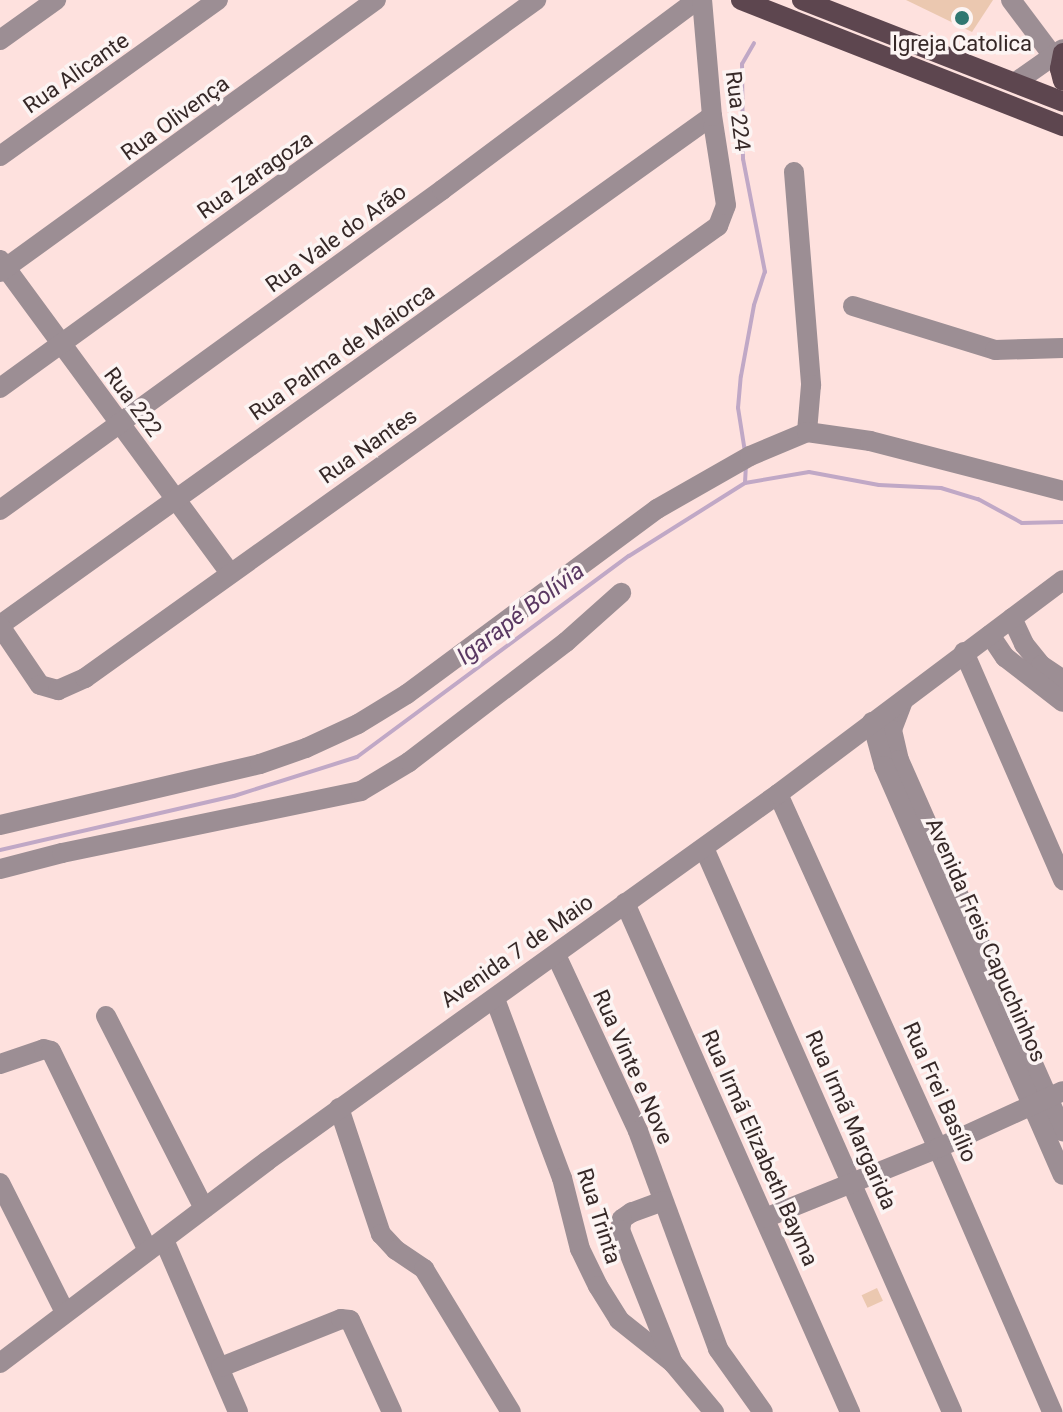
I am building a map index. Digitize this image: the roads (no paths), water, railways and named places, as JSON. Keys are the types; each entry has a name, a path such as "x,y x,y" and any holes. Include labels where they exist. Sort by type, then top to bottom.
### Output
{"main road":[{"path":"741,0 1063,126"},
{"path":"802,0 1063,102"},
{"path":"855,45 868,26"},
{"path":"1060,53 1063,81"}],"street":[{"path":"0,40 56,0"},
{"name":"Rua Alicante","path":"0,156 218,0"},
{"name":"Rua Olivença","path":"2,266 376,0"},
{"name":"Rua Zaragoza","path":"0,388 536,0"},
{"name":"Rua 224","path":"700,0 712,116 726,205 718,226"},
{"name":"Rua Vale do Arão","path":"0,510 700,0"},
{"path":"1011,0 1060,53 1016,82"},
{"name":"Rua Palma de Maiorca","path":"0,626 712,116"},
{"path":"794,172 811,385 807,432"},
{"name":"Rua Nantes","path":"0,626 40,685 58,690 85,678 229,572 718,226"},
{"name":"Rua 222","path":"2,266 229,572"},
{"path":"853,306 995,350 1063,348"},
{"path":"0,825 260,764 358,724 407,694 657,509 750,456 807,432 870,441 1063,491"},
{"name":"Avenida 7 de Maio","path":"0,1363 339,1108 704,848 1063,580"},
{"path":"0,869 361,791 409,762 566,642 621,593"},
{"path":"1012,618 1024,644 1041,665 1063,680"},
{"path":"990,635 1005,657 1063,702"},
{"path":"964,652 1063,880"},
{"name":"Avenida Freis Capuchinhos","path":"905,697 892,730 899,760 1063,1131"},
{"name":"Avenida Freis Capuchinhos","path":"872,722 884,766 1048,1097 1063,1175"},
{"name":"Rua Frei Basílio","path":"778,794 938,1148 1052,1412"},
{"name":"Rua Irmã Margarida","path":"704,848 952,1412"},
{"name":"Rua Irmã Elizabeth Bayma","path":"625,903 850,1412"},
{"name":"Rua Vinte e Nove","path":"556,955 638,1131 718,1349 763,1412"},
{"name":"Rua Trinta","path":"495,999 557,1164 587,1264 619,1320 673,1363 714,1412"},
{"path":"106,1016 204,1208"},
{"path":"0,1064 44,1049 51,1051 221,1367 238,1412"},
{"path":"765,1218 851,1180 938,1148 1048,1097"},
{"path":"339,1108 381,1234 396,1250 424,1269 511,1412"},
{"path":"0,1183 65,1312"},
{"path":"663,1201 632,1212 622,1219 620,1230 673,1363"},
{"path":"221,1367 341,1319 350,1320 392,1412"}],"waterway":[{"path":"745,452 738,408 741,376 754,305 765,272 743,159 742,64 754,43"},
{"path":"745,483 746,465"},
{"name":"Igarapé Bolívia","path":"0,850 234,796 357,757 629,556 745,483 809,472 879,485 941,488 978,499 1022,523 1063,522"}],"place":[{"name":"Igreja Catolica","path":"962,18"}]}
